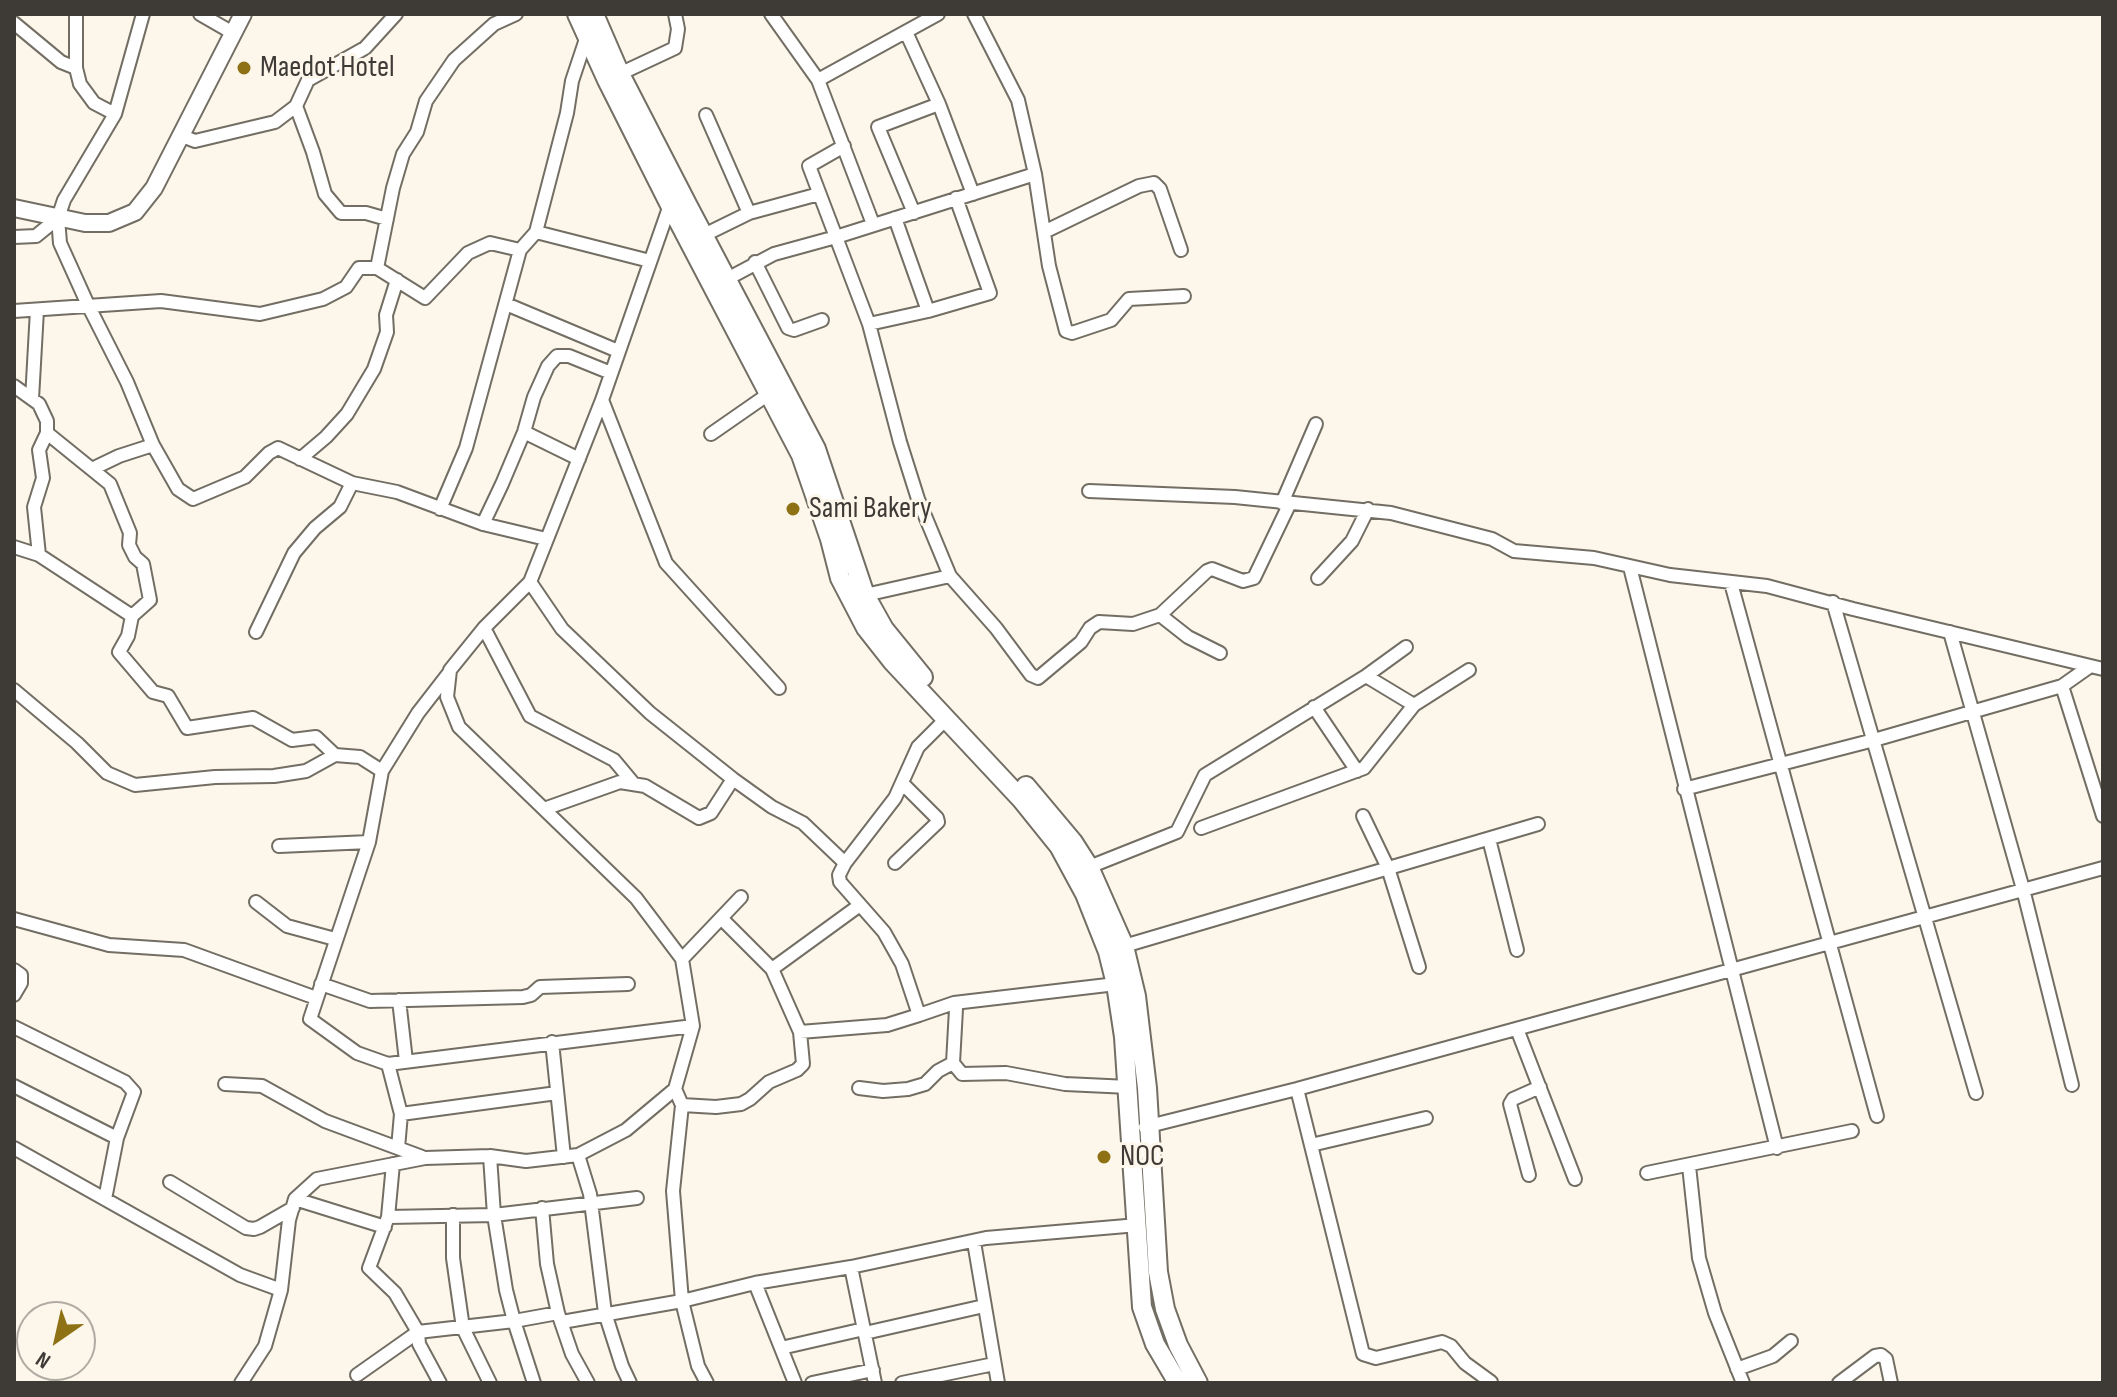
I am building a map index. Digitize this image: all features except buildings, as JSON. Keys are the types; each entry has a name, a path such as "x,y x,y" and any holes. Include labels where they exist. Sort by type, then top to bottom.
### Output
{"highway":[{"path":"577,14 587,36 614,77 697,239 801,455 840,578 866,628 946,719 1073,842 1089,867 1124,946 1142,1038 1138,1225 1142,1307 1155,1344 1178,1383"},
{"path":"594,14 614,77 670,205 727,279 816,449 865,595 884,629 910,663 1026,795 1073,869 1097,921 1116,984 1129,1087 1139,1128 1165,1309 1178,1345 1198,1383"}],"main road":[{"path":"14,208 85,223 109,223 135,212 154,188 243,14"}],"street":[{"path":"76,14 76,68 80,84 94,103 115,114"},
{"path":"143,14 115,114 64,200 58,218 60,243 127,382 153,445 178,489 193,499 245,477 278,448 352,483 397,492 483,524 546,539"},
{"path":"200,14 233,33"},
{"path":"182,136 195,141 275,122 296,106 308,80 365,48 394,14"},
{"path":"377,268 403,154 417,132 426,101 454,60 494,24 516,14"},
{"path":"614,77 675,48 678,29 675,14"},
{"path":"818,80 938,14"},
{"path":"974,14 1018,100 1035,174 1049,266 1066,331 1072,333 1111,320 1129,299 1184,296"},
{"path":"778,16 818,80 873,224"},
{"path":"14,23 61,62 76,68"},
{"path":"906,32 939,104 973,194"},
{"path":"440,509 466,448 520,250 536,232 567,113 572,81 587,36"},
{"path":"914,213 878,127 939,104"},
{"path":"296,106 325,194 341,213 366,213 387,219"},
{"path":"706,115 749,213"},
{"path":"844,146 809,166 869,324 914,485 950,576 996,628 1031,675 1038,678 1081,642 1090,628 1099,622 1133,624 1160,615 1207,571 1212,569 1243,581 1254,578 1316,424"},
{"path":"727,279 774,254 1035,174"},
{"path":"1044,232 1139,186 1154,183 1160,189 1181,250"},
{"path":"697,239 749,213 819,194"},
{"path":"869,324 990,293 956,198"},
{"path":"670,205 602,400 530,582 484,628 450,670 418,713 382,771 369,842 310,1019 357,1053 388,1064 693,1026"},
{"path":"14,237 36,236 58,218"},
{"path":"895,218 928,311"},
{"path":"536,232 650,261"},
{"path":"14,311 161,301 260,314 323,299 346,287 359,268 377,268 425,298 468,253 490,243 520,250"},
{"path":"755,262 788,328 794,330 822,320"},
{"path":"300,459 347,414 374,369 387,332 386,315 397,280"},
{"path":"506,304 618,351"},
{"path":"32,399 37,310"},
{"path":"483,524 524,432 534,397 548,366 557,356 569,356 611,373"},
{"path":"14,386 39,404 47,421 47,433 39,450 43,478 34,507 39,555"},
{"path":"711,434 770,393"},
{"path":"602,400 666,563 779,688"},
{"path":"524,432 579,459"},
{"path":"47,433 110,484 130,533 129,545 143,564 150,600 132,616 128,636 119,652 153,692 168,696 187,728 253,718 292,740 316,737 335,755"},
{"path":"92,469 153,445"},
{"path":"256,632 294,553 315,528 340,507 352,483"},
{"path":"1089,491 1235,497 1368,509 1492,539 1514,551 1594,558 1630,567 1767,586 2103,669"},
{"path":"1318,578 1352,541 1368,509"},
{"path":"14,547 39,555 132,616"},
{"path":"1630,567 1777,1148"},
{"path":"865,595 950,576"},
{"path":"530,582 562,629 650,713 733,779 772,807 803,823 845,863"},
{"path":"1731,583 1877,1116"},
{"path":"1833,602 1976,1093"},
{"path":"1160,615 1188,637 1220,653"},
{"path":"484,628 530,716 614,760 634,784"},
{"path":"1950,632 2023,889 2072,1085"},
{"path":"1089,867 1177,832 1205,775 1366,676 1406,647"},
{"path":"1684,789 1874,740 2062,686 2089,667"},
{"path":"170,1182 246,1228 254,1229 294,1203 317,1179 425,1158 490,1156 526,1161 571,1156 626,1130 675,1089 693,1026 682,959 636,898 459,727 447,697 450,670"},
{"path":"1201,828 1357,771 1369,763 1414,705 1469,670"},
{"path":"1366,676 1414,705"},
{"path":"2062,686 2103,816"},
{"path":"14,690 77,743 107,773 135,785 306,771 335,755 360,757 382,771"},
{"path":"1314,707 1357,771"},
{"path":"919,1015 902,964 884,932 840,882 839,875 885,813 918,747 946,719"},
{"path":"544,809 620,782 645,786 699,818 711,813 733,779"},
{"path":"895,863 938,822 902,783"},
{"path":"1363,816 1388,868 1419,967"},
{"path":"1124,946 1538,824"},
{"path":"1489,839 1517,950"},
{"path":"279,846 369,842"},
{"path":"1139,1128 1297,1089 2103,868"},
{"path":"682,959 741,897"},
{"path":"256,902 287,926 335,939"},
{"path":"772,969 860,905"},
{"path":"682,1105 716,1107 741,1104 769,1082 797,1070 803,1064 800,1032 772,969 721,918"},
{"path":"14,919 109,945 184,950 316,998"},
{"path":"14,970 21,975 21,983 14,995"},
{"path":"321,984 370,1001 523,997 540,987 628,984"},
{"path":"800,1032 887,1025 954,1003 1116,984"},
{"path":"399,1000 406,1061"},
{"path":"954,1003 953,1063 962,1074 1006,1073 1065,1084 1129,1087"},
{"path":"14,1027 131,1086 134,1092 117,1138 105,1199"},
{"path":"1517,1029 1575,1179"},
{"path":"552,1042 557,1093 571,1156 591,1203 605,1313 630,1383"},
{"path":"859,1088 883,1091 908,1089 925,1084 938,1071 953,1063"},
{"path":"388,1064 401,1114 398,1148"},
{"path":"225,1084 262,1086 325,1121 425,1158"},
{"path":"14,1086 117,1138"},
{"path":"1529,1175 1510,1104 1513,1099 1540,1087"},
{"path":"675,1089 682,1105 673,1191 682,1301 698,1366 707,1383"},
{"path":"1297,1089 1363,1354 1376,1358 1442,1342 1451,1346 1465,1363 1491,1382"},
{"path":"401,1114 557,1093"},
{"path":"1311,1145 1426,1118"},
{"path":"1647,1173 1852,1131"},
{"path":"14,1148 240,1275 281,1290"},
{"path":"490,1156 494,1215 514,1321 534,1383"},
{"path":"393,1164 386,1222 369,1268 395,1293 418,1332 419,1344 440,1383"},
{"path":"1689,1166 1699,1258 1715,1313 1743,1383"},
{"path":"294,1203 386,1222 453,1215 494,1215 637,1198"},
{"path":"241,1383 265,1346 281,1290 294,1203"},
{"path":"542,1208 547,1264 560,1318 572,1354 588,1383"},
{"path":"453,1215 453,1258 463,1328 490,1383"},
{"path":"357,1375 418,1332 605,1313 682,1301 755,1283 1010,1236 1138,1225"},
{"path":"974,1242 998,1383"},
{"path":"812,1383 874,1377 851,1267"},
{"path":"755,1283 795,1383"},
{"path":"781,1348 984,1306"},
{"path":"1737,1369 1773,1356 1791,1341"},
{"path":"1839,1383 1875,1356 1881,1355 1886,1359 1891,1383"},
{"path":"902,1383 994,1364"}],"place":[{"name":"Maedot Hotel","path":"244,68"},
{"name":"Sami Bakery","path":"793,509"},
{"name":"NOC","path":"1104,1157"}]}
